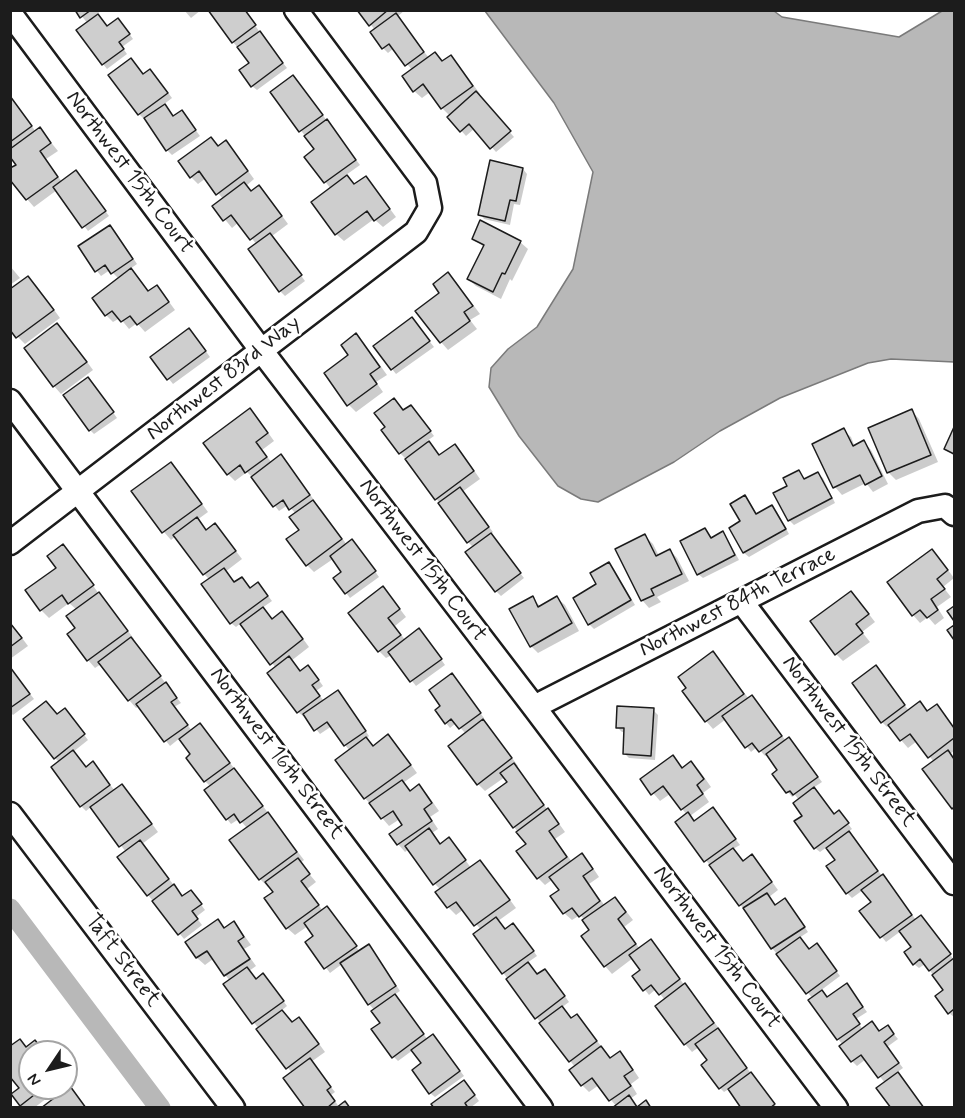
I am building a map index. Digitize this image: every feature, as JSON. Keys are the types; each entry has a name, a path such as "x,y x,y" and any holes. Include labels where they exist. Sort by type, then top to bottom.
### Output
{"street":[{"name":"Northwest 83rd Way","path":"10,543 416,232 430,208 425,183 296,10"},
{"name":"Northwest 15th Court","path":"10,13 261,350 836,1107"},
{"name":"Northwest 16th Street","path":"10,401 541,1107"},
{"name":"Northwest 84th Terrace","path":"534,707 918,511 950,510"},
{"name":"Northwest 15th Street","path":"742,602 954,883"},
{"name":"Taft Street","path":"10,814 233,1107"}],"shaded area":[{"path":"485,11 774,11 782,17 899,37 942,11 954,11 954,362 891,359 868,363 780,398 720,431 674,462 598,502 581,499 558,486 519,436 489,387 491,368 508,349 537,327 573,269 593,172 554,103"}],"building":[{"path":"75,10 91,10 80,18"},
{"path":"208,10 245,10 256,25 232,43"},
{"path":"357,10 388,10 369,26"},
{"path":"396,13 424,52 405,66 389,44 382,49 370,32"},
{"path":"98,14 107,26 118,18 130,34 119,42 124,49 102,65 76,30"},
{"path":"260,31 283,63 251,87 239,70 249,63 237,47"},
{"path":"435,52 442,61 451,55 473,86 441,109 423,84 413,92 402,76"},
{"path":"131,58 143,74 150,69 168,93 138,115 108,75"},
{"path":"293,75 323,115 299,132 270,92"},
{"path":"476,91 511,131 490,149 469,124 460,132 447,117"},
{"path":"10,96 32,126 10,142"},
{"path":"165,104 173,116 182,110 196,130 166,151 144,118"},
{"path":"327,119 356,160 324,183 304,157 314,149 304,136"},
{"path":"40,127 51,143 40,151 58,177 26,200 10,180 10,168 16,165 10,157 10,149"},
{"path":"211,137 218,146 226,140 248,171 216,195 199,171 190,178 178,161"},
{"path":"490,160 523,168 516,201 510,200 505,221 478,215"},
{"path":"76,170 106,211 82,228 53,187"},
{"path":"347,175 354,184 366,176 390,209 374,221 367,211 335,235 311,202"},
{"path":"244,182 251,191 259,185 282,216 250,240 231,215 223,221 212,206"},
{"path":"480,220 521,241 505,274 502,273 493,292 467,279 484,245 472,239"},
{"path":"110,225 133,259 111,274 105,265 95,272 78,246"},
{"path":"270,233 302,275 279,292 248,249"},
{"path":"131,268 148,291 157,285 169,302 137,325 130,316 121,322 112,311 105,316 92,298"},
{"path":"448,272 473,306 464,312 470,321 440,343 415,311 439,293 433,284"},
{"path":"28,276 54,310 16,338 10,330 10,289"},
{"path":"412,317 430,341 391,370 373,346"},
{"path":"57,323 87,362 53,387 24,348"},
{"path":"189,328 206,351 167,380 150,357"},
{"path":"356,333 380,367 370,374 377,384 347,406 324,373 348,355 341,345"},
{"path":"88,377 114,412 89,431 63,395"},
{"path":"394,398 403,410 411,405 431,431 399,454 381,430 385,427 374,413"},
{"path":"250,408 268,433 256,442 267,457 245,473 240,465 227,475 203,443"},
{"path":"912,409 931,455 887,473 868,428"},
{"path":"954,427 954,454 944,449"},
{"path":"844,428 853,446 864,440 882,476 865,485 860,475 833,488 812,444"},
{"path":"429,441 439,455 455,444 474,471 435,500 405,459"},
{"path":"281,454 310,495 289,510 283,500 273,507 251,477"},
{"path":"171,462 202,504 162,533 131,491"},
{"path":"799,470 804,479 818,472 832,498 788,521 773,493 787,486 783,478"},
{"path":"460,487 489,527 467,543 438,503"},
{"path":"745,495 756,514 772,505 786,529 743,553 729,528 740,521 730,504"},
{"path":"313,500 342,539 306,566 286,539 299,530 289,517"},
{"path":"197,517 206,530 215,523 236,551 203,575 173,535"},
{"path":"705,528 711,538 723,531 735,555 697,575 680,541"},
{"path":"491,533 521,573 495,592 465,552"},
{"path":"645,534 656,556 670,549 682,574 651,589 654,595 641,601 615,549"},
{"path":"352,539 376,571 345,594 333,578 341,572 330,556"},
{"path":"63,544 94,585 68,604 62,595 40,611 25,590 56,568 47,556"},
{"path":"932,549 948,570 937,579 945,589 931,599 938,610 927,618 920,610 912,616 887,582"},
{"path":"609,562 631,600 588,625 573,598 596,584 590,573"},
{"path":"224,568 234,582 242,577 250,588 258,582 268,596 230,624 201,584"},
{"path":"383,586 400,609 388,618 401,635 378,652 348,613"},
{"path":"851,591 869,614 856,624 863,633 835,655 810,621"},
{"path":"99,592 128,631 87,661 67,634 75,628 66,616"},
{"path":"533,596 538,607 557,596 572,623 530,647 509,609"},
{"path":"954,606 954,621 947,611"},
{"path":"263,607 272,619 282,611 303,639 270,665 240,624"},
{"path":"10,623 22,638 10,647"},
{"path":"954,625 954,640 947,630"},
{"path":"419,628 442,659 410,682 388,652"},
{"path":"131,637 161,676 128,701 98,662"},
{"path":"713,651 744,694 705,722 682,691 686,688 678,677"},
{"path":"289,656 300,671 308,665 319,680 312,685 320,696 297,713 267,673"},
{"path":"876,665 905,705 881,723 852,683"},
{"path":"10,667 30,694 10,708"},
{"path":"452,673 481,713 459,729 451,719 445,724 435,710 440,706 429,690"},
{"path":"166,682 177,698 171,702 188,725 164,742 136,704"},
{"path":"338,690 366,731 344,746 327,722 314,731 303,714"},
{"path":"752,695 782,736 759,752 752,743 745,748 722,716"},
{"path":"46,701 57,714 65,708 85,734 54,759 23,719"},
{"path":"920,701 927,711 937,704 954,728 954,738 928,758 910,734 900,741 888,725"},
{"path":"617,706 654,708 651,756 623,754 624,728 616,728"},
{"path":"483,719 512,758 477,785 448,746"},
{"path":"200,723 230,763 204,782 186,758 190,754 179,739"},
{"path":"388,734 411,765 364,799 335,760 366,737 373,746"},
{"path":"789,737 818,777 793,795 790,791 786,793 772,774 777,770 766,754"},
{"path":"73,750 86,767 93,761 110,785 80,807 51,767"},
{"path":"948,750 954,759 954,807 952,809 922,769"},
{"path":"673,755 682,768 691,761 704,779 697,785 703,794 681,810 663,786 651,795 640,779"},
{"path":"514,763 544,805 513,828 489,795 507,782 500,773"},
{"path":"234,768 263,806 240,823 234,814 226,820 204,790"},
{"path":"402,780 410,791 419,784 432,803 424,809 432,821 397,845 389,834 402,825 393,811 381,819 369,803"},
{"path":"122,784 152,824 119,847 90,807"},
{"path":"814,787 834,814 839,810 849,823 814,849 794,821 802,816 793,803"},
{"path":"713,807 736,839 704,862 675,822 688,812 694,821"},
{"path":"548,808 559,824 549,831 567,857 537,879 516,851 526,844 516,832"},
{"path":"268,812 297,852 259,880 229,840"},
{"path":"429,828 440,844 449,837 466,860 433,885 405,846"},
{"path":"849,831 878,871 846,894 826,866 835,860 826,848"},
{"path":"140,840 169,879 147,896 117,857"},
{"path":"733,848 743,861 752,854 772,882 739,906 709,865"},
{"path":"582,853 593,869 583,876 600,901 579,917 572,908 563,914 550,896 559,890 549,877"},
{"path":"298,858 310,874 301,881 319,905 286,929 264,898 273,892 265,882"},
{"path":"480,860 510,900 474,926 456,902 447,908 435,892"},
{"path":"883,874 912,915 880,938 859,911 871,902 861,890"},
{"path":"174,884 182,896 191,890 202,904 192,911 198,919 178,935 152,901"},
{"path":"767,893 775,905 785,898 805,927 771,949 743,908"},
{"path":"615,897 626,912 618,919 636,944 604,967 581,936 589,930 582,920"},
{"path":"327,906 357,946 324,969 305,942 313,936 304,923"},
{"path":"921,915 951,954 929,971 920,959 913,965 904,952 911,947 899,931"},
{"path":"496,917 505,929 513,923 534,951 502,974 473,934"},
{"path":"218,919 224,928 234,921 244,937 238,941 250,959 224,976 207,951 196,958 185,942"},
{"path":"800,937 809,949 817,943 837,971 806,994 776,954"},
{"path":"651,939 680,979 659,995 651,985 643,991 632,976 640,970 629,955"},
{"path":"369,944 396,986 368,1005 340,963"},
{"path":"954,958 954,1009 948,1014 935,996 943,990 932,975"},
{"path":"528,962 537,974 545,969 565,996 535,1019 506,979"},
{"path":"247,967 256,979 263,973 284,1001 252,1024 223,984"},
{"path":"685,983 714,1023 684,1045 655,1006"},
{"path":"847,983 863,1007 853,1014 860,1024 837,1040 808,1000 822,990 827,997"},
{"path":"395,994 424,1034 392,1058 371,1029 380,1023 371,1011"},
{"path":"562,1006 571,1018 577,1014 597,1041 569,1062 539,1023"},
{"path":"282,1010 292,1022 299,1017 319,1044 286,1069 256,1029"},
{"path":"872,1021 879,1031 888,1025 894,1034 884,1042 899,1063 878,1078 861,1055 851,1062 839,1046"},
{"path":"718,1028 747,1068 719,1089 701,1065 707,1060 695,1044"},
{"path":"433,1034 460,1071 429,1094 412,1070 421,1063 411,1050"},
{"path":"18,1040 18,1087 10,1077 10,1046"},
{"path":"601,1046 610,1058 620,1051 633,1070 624,1076 631,1086 609,1101 592,1078 581,1086 569,1070"},
{"path":"310,1058 331,1087 327,1090 335,1101 327,1108 305,1108 283,1078"},
{"path":"751,1072 775,1104 770,1108 741,1108 728,1089"},
{"path":"898,1072 924,1108 891,1108 876,1088"},
{"path":"464,1080 475,1095 465,1103 468,1108 434,1108 431,1104"},
{"path":"18,1089 18,1100 28,1100 20,1106 11,1094"},
{"path":"629,1095 637,1107 646,1100 651,1108 612,1108"},
{"path":"78,1097 86,1108 41,1108 52,1100 78,1100"},
{"path":"345,1101 350,1108 336,1108"}],"waterway":[{"path":"10,909 160,1108"}]}
